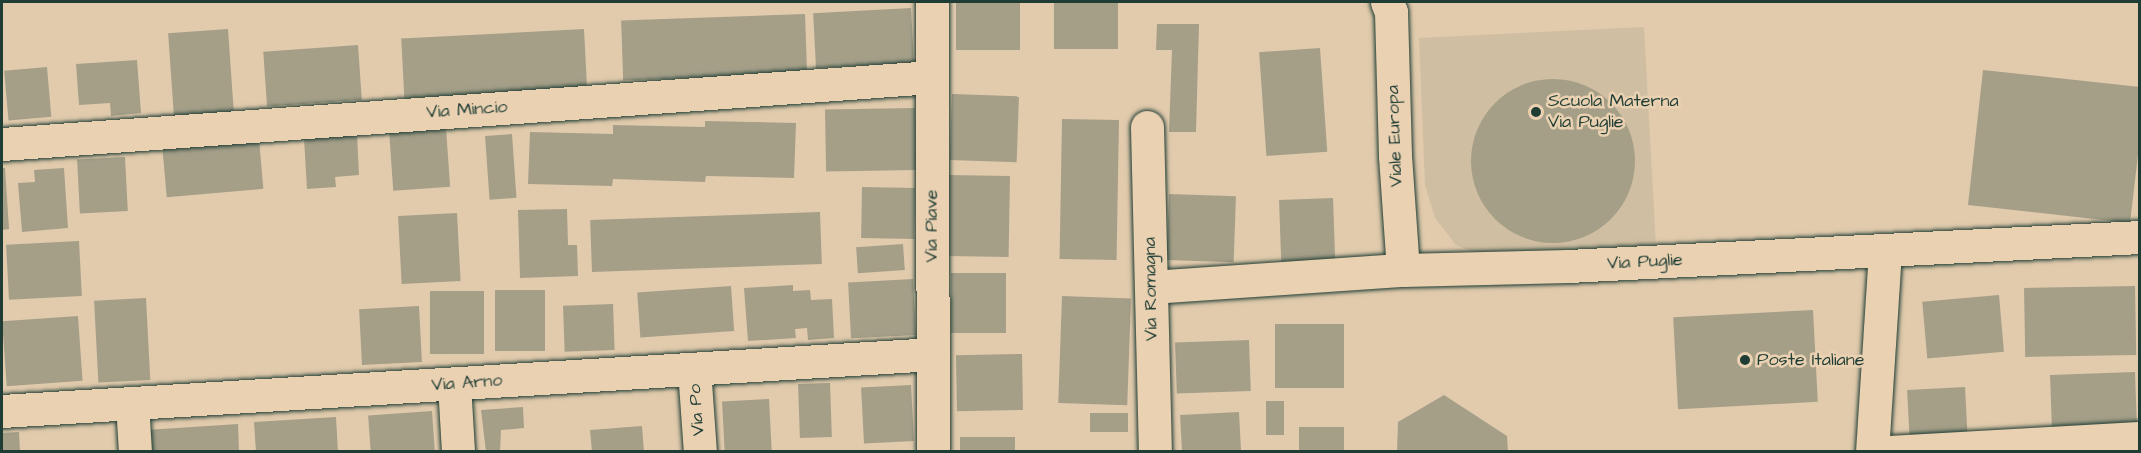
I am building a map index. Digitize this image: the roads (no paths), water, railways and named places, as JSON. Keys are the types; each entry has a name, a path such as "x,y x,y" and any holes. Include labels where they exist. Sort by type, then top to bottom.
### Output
{"street":[{"name":"Via Piave","path":"932,2 933,452"},
{"name":"Viale Europa","path":"1387,2 1391,12 1395,156 1403,270"},
{"name":"Via Mincio","path":"2,144 932,77"},
{"name":"Via Romagna","path":"1147,127 1155,452"},
{"name":"Via Puglie","path":"1151,287 1403,270 1568,266 2139,237"},
{"path":"1872,452 1885,250"},
{"name":"Via Arno","path":"2,411 933,354"},
{"name":"Via Po","path":"694,369 700,452"},
{"path":"454,384 458,452"},
{"path":"132,403 135,452"},
{"path":"1888,452 2139,438"}],"place":[{"name":"Scuola Materna Via Puglie","path":"1536,112"},
{"name":"Poste Italiane","path":"1745,360"}]}
